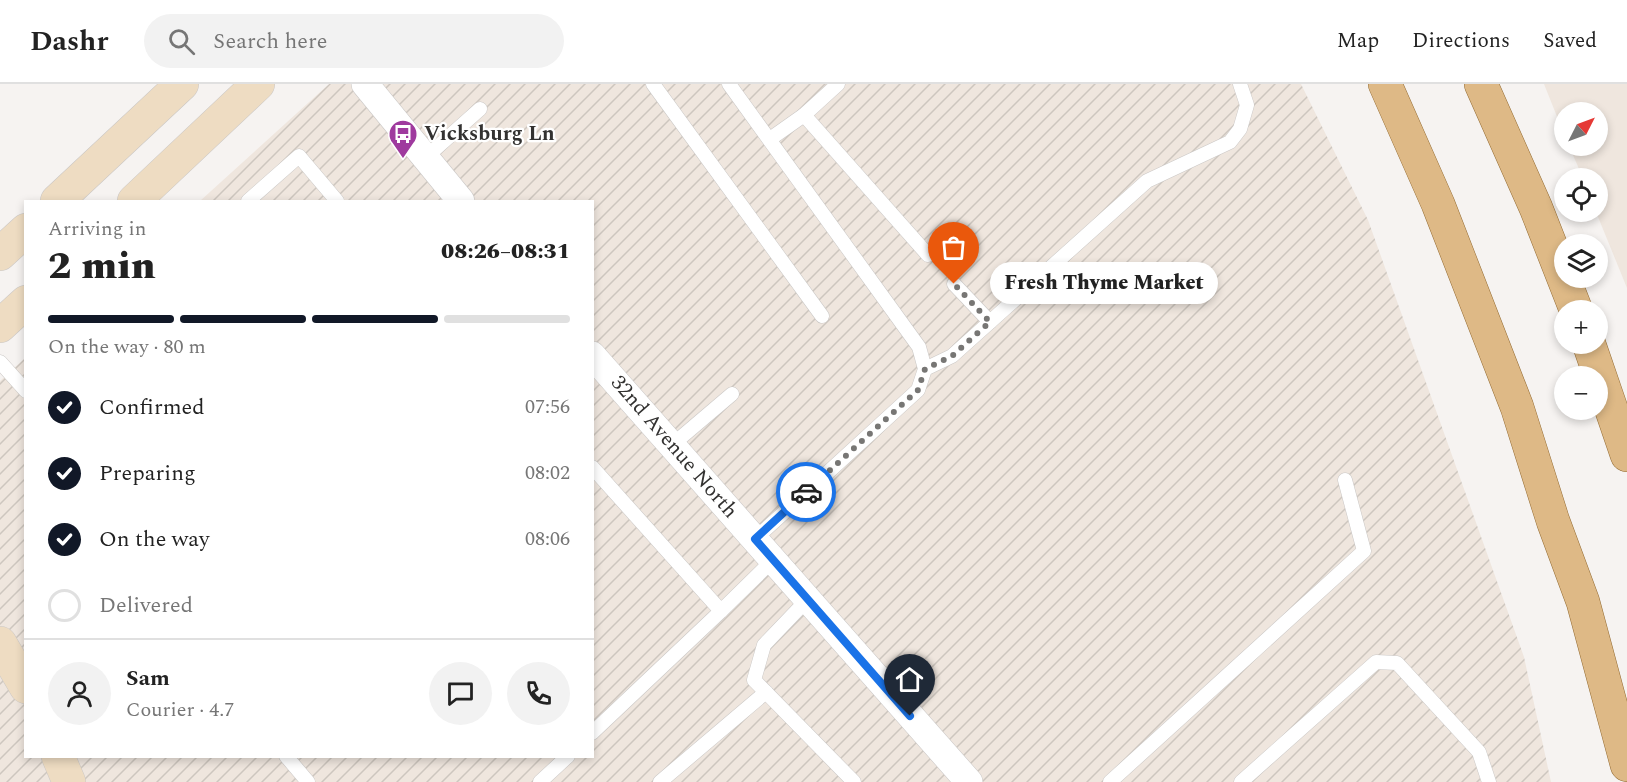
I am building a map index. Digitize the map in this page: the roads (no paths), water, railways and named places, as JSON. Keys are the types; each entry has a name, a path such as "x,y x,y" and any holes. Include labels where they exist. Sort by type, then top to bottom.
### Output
{"main road":[{"path":"58,200 183,84"},
{"path":"135,200 258,84"},
{"path":"1384,84 1438,204 1517,407 1553,521 1583,602 1627,765"},
{"path":"1481,84 1536,208 1572,300"},
{"path":"0,254 24,232"},
{"path":"0,326 24,304"},
{"path":"1592,354 1627,455"},
{"path":"1553,521 1565,616 1611,782"},
{"path":"0,643 24,684"},
{"path":"59,758 69,782"}],"street":[{"path":"366,84 460,200"},
{"name":"32nd Avenue North","path":"594,357 969,782"}],"lane":[{"path":"653,84 822,316"},
{"path":"729,84 919,347 925,369 918,390 755,539"},
{"path":"770,139 804,116 838,84"},
{"path":"925,369 952,356 1147,181 1230,142 1240,129 1247,105 1240,84"},
{"path":"425,158 480,109"},
{"path":"804,116 928,255"},
{"path":"249,200 299,156 336,200"},
{"path":"954,284 990,322"},
{"path":"0,362 24,389"},
{"path":"672,445 732,394"},
{"path":"594,469 721,611"},
{"path":"1110,782 1364,551 1345,480"},
{"path":"594,731 773,560"},
{"path":"808,599 764,645 754,680 854,782"},
{"path":"1240,782 1376,662 1397,663 1479,752 1489,782"},
{"path":"660,782 766,692"},
{"path":"288,758 308,782"},
{"path":"540,782 566,758"}],"place":[{"name":"Vicksburg Ln","path":"403,160"},
{"name":"Fresh Thyme Market","path":"954,284"}]}
